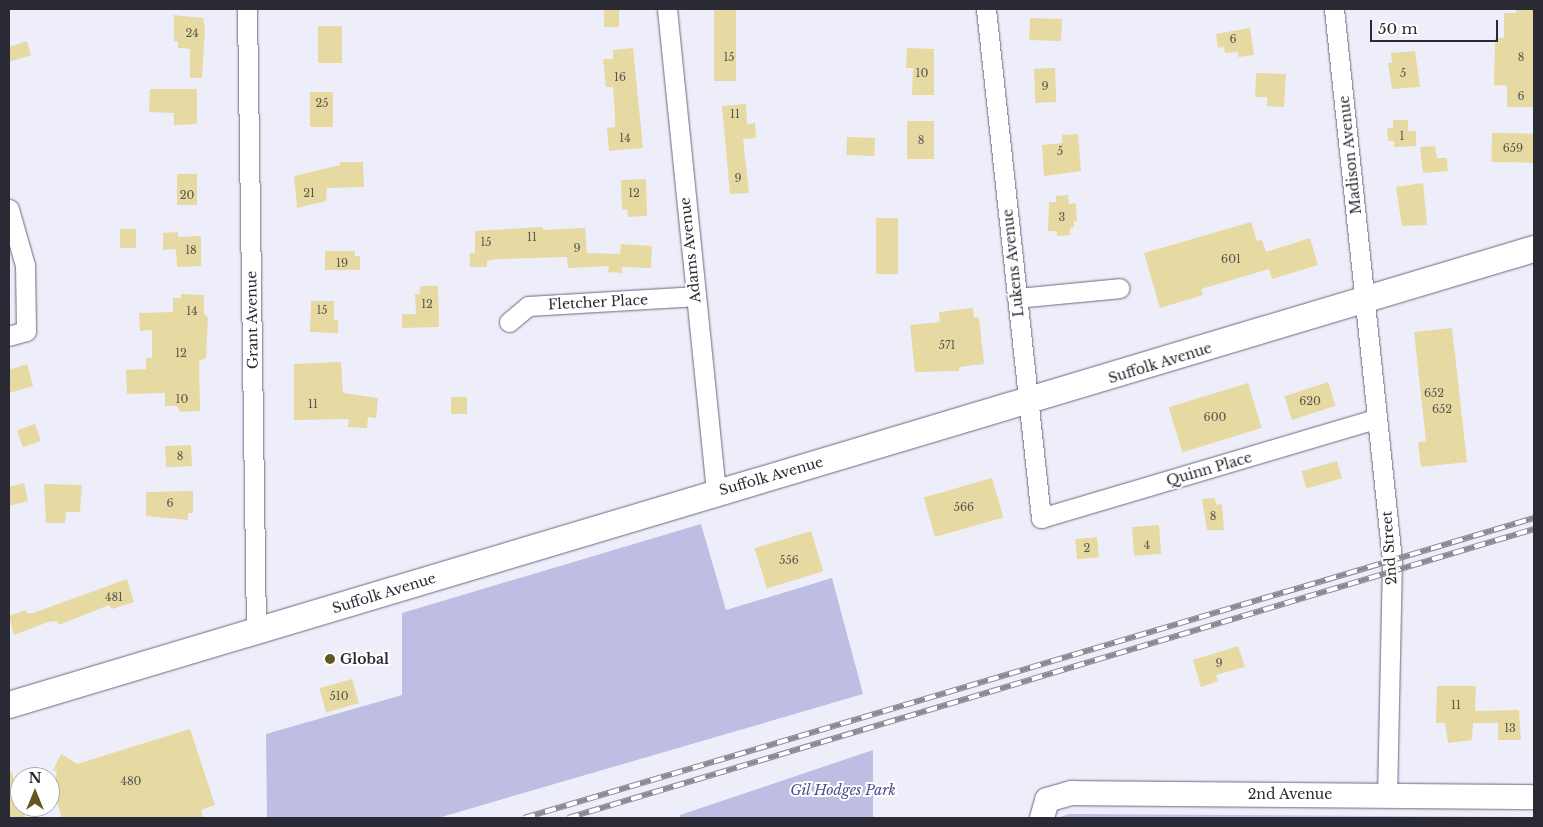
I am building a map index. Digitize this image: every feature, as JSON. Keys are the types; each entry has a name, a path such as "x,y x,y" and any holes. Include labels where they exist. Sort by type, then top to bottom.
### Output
{"main road":[{"name":"Suffolk Avenue","path":"9,705 716,492 1365,302 1534,249"}],"street":[{"name":"Grant Avenue","path":"247,9 256,632"},
{"name":"Adams Avenue","path":"667,9 694,296 716,492"},
{"name":"Lukens Avenue","path":"986,9 1041,518"},
{"name":"Madison Avenue","path":"1334,9 1365,302"},
{"path":"9,209 25,264 17,333"},
{"path":"1017,298 1120,288"},
{"name":"Fletcher Place","path":"508,322 528,306 694,296"},
{"name":"2nd Street","path":"1365,302 1392,572 1387,794"},
{"name":"Quinn Place","path":"1041,518 1376,419"},
{"name":"2nd Avenue","path":"1045,809 1072,793 1387,794 1534,798"}],"green space":[{"path":"701,524 726,610 832,578 863,694 438,818 267,818 266,734 402,695 402,613"},
{"name":"Gil Hodges Park","path":"873,750 873,818 680,818 680,815"},
{"path":"1069,814 1534,817 1534,818 1057,818"}],"building":[{"path":"604,9 619,9 619,27 604,27"},
{"path":"714,9 736,9 736,81 714,81"},
{"path":"1517,9 1534,9 1534,107 1507,107 1507,86 1494,85 1495,38 1504,38 1504,13 1516,13"},
{"path":"174,15 203,18 205,28 202,78 190,78 190,49 178,48 178,41 174,41"},
{"path":"1030,18 1062,19 1061,41 1029,40"},
{"path":"318,26 342,26 342,63 318,63"},
{"path":"1250,28 1254,55 1238,57 1238,52 1225,53 1224,47 1218,48 1216,34"},
{"path":"27,41 31,55 9,62 9,47"},
{"path":"633,48 643,148 609,151 607,128 615,127 615,113 613,87 606,87 603,59 613,59 613,50"},
{"path":"907,48 934,49 934,95 912,95 913,68 906,68"},
{"path":"1415,51 1420,87 1392,89 1388,63 1392,63 1391,53"},
{"path":"1055,68 1056,102 1035,103 1034,69"},
{"path":"1256,73 1286,74 1284,107 1267,106 1267,97 1255,97"},
{"path":"150,89 197,89 197,124 174,125 174,113 149,112"},
{"path":"310,92 333,92 333,127 310,127"},
{"path":"746,104 747,124 755,123 756,138 743,139 749,193 730,194 722,106"},
{"path":"1393,120 1408,120 1408,131 1416,131 1416,146 1394,147 1394,141 1388,141 1387,128 1393,128"},
{"path":"907,121 934,121 934,159 907,159"},
{"path":"1492,133 1534,134 1533,163 1491,162"},
{"path":"1078,134 1081,171 1044,176 1042,145 1062,143 1062,135"},
{"path":"847,137 875,138 874,156 846,155"},
{"path":"1435,146 1437,158 1447,158 1448,171 1423,173 1420,147"},
{"path":"340,162 363,162 364,187 327,188 326,201 297,208 294,176 340,165"},
{"path":"177,174 197,174 197,205 177,205"},
{"path":"646,179 647,216 628,217 627,209 622,210 621,180"},
{"path":"1423,183 1427,225 1402,226 1396,187"},
{"path":"1068,195 1069,204 1076,203 1077,221 1074,221 1074,227 1070,228 1070,235 1057,236 1057,231 1048,231 1049,202 1056,202 1056,196"},
{"path":"876,218 898,218 898,274 876,274"},
{"path":"1251,222 1257,241 1262,240 1266,252 1310,238 1318,265 1272,279 1269,269 1201,289 1203,295 1160,308 1144,253"},
{"path":"542,227 543,230 585,228 587,253 620,254 621,244 652,246 651,268 622,267 622,273 608,272 609,266 568,268 567,257 497,259 487,261 487,267 470,267 470,253 475,253 475,231"},
{"path":"120,229 136,229 136,248 120,248"},
{"path":"178,232 178,237 201,236 201,266 177,267 176,249 163,250 163,233"},
{"path":"325,251 355,251 355,256 360,256 360,270 325,270"},
{"path":"420,286 438,286 439,327 402,328 402,314 416,314 415,294 420,294"},
{"path":"181,294 204,295 204,314 208,317 206,358 199,361 200,411 180,412 177,406 165,406 165,393 127,394 126,370 146,369 146,358 152,358 152,330 140,331 139,313 173,312 173,298 181,298"},
{"path":"311,301 334,301 334,320 338,320 338,333 310,332"},
{"path":"973,308 974,318 979,317 984,364 959,367 959,371 915,372 910,325 940,322 939,312"},
{"path":"1452,328 1467,462 1421,467 1418,442 1426,441 1414,332"},
{"path":"341,362 343,393 378,398 376,418 368,417 367,428 348,427 349,419 294,420 294,364"},
{"path":"27,364 33,386 9,393 9,370"},
{"path":"1328,382 1336,406 1292,420 1284,396"},
{"path":"1248,383 1262,428 1182,452 1169,407"},
{"path":"451,397 467,397 467,414 451,414"},
{"path":"35,424 41,441 23,447 17,430"},
{"path":"191,445 192,466 166,467 165,446"},
{"path":"1337,461 1342,478 1306,489 1301,471"},
{"path":"992,478 1003,517 935,537 924,498"},
{"path":"24,483 28,501 9,506 9,487"},
{"path":"44,484 82,485 80,512 66,512 65,523 46,523"},
{"path":"193,491 193,513 188,513 188,520 146,516 146,492"},
{"path":"1215,498 1216,505 1222,504 1224,530 1207,530 1202,499"},
{"path":"1159,525 1161,554 1134,556 1132,527"},
{"path":"811,531 823,571 767,588 755,548"},
{"path":"1097,537 1099,557 1077,559 1075,539"},
{"path":"127,579 134,602 112,609 109,605 59,625 57,621 48,622 14,635 9,616 26,610 27,613 33,613"},
{"path":"1238,646 1245,667 1216,675 1218,681 1201,687 1193,660"},
{"path":"352,679 359,703 326,712 319,688"},
{"path":"1437,686 1476,686 1475,711 1519,710 1521,740 1498,740 1498,723 1473,723 1472,740 1448,743 1445,723 1436,723"},
{"path":"190,729 215,805 201,810 203,818 62,818 60,812 60,767 54,767 61,754 77,764"},
{"path":"9,773 10,817 26,818 9,818"}],"railway":[{"path":"524,818 1534,518"},
{"path":"568,818 1534,529"}],"place":[{"name":"Global","path":"330,659"}]}
